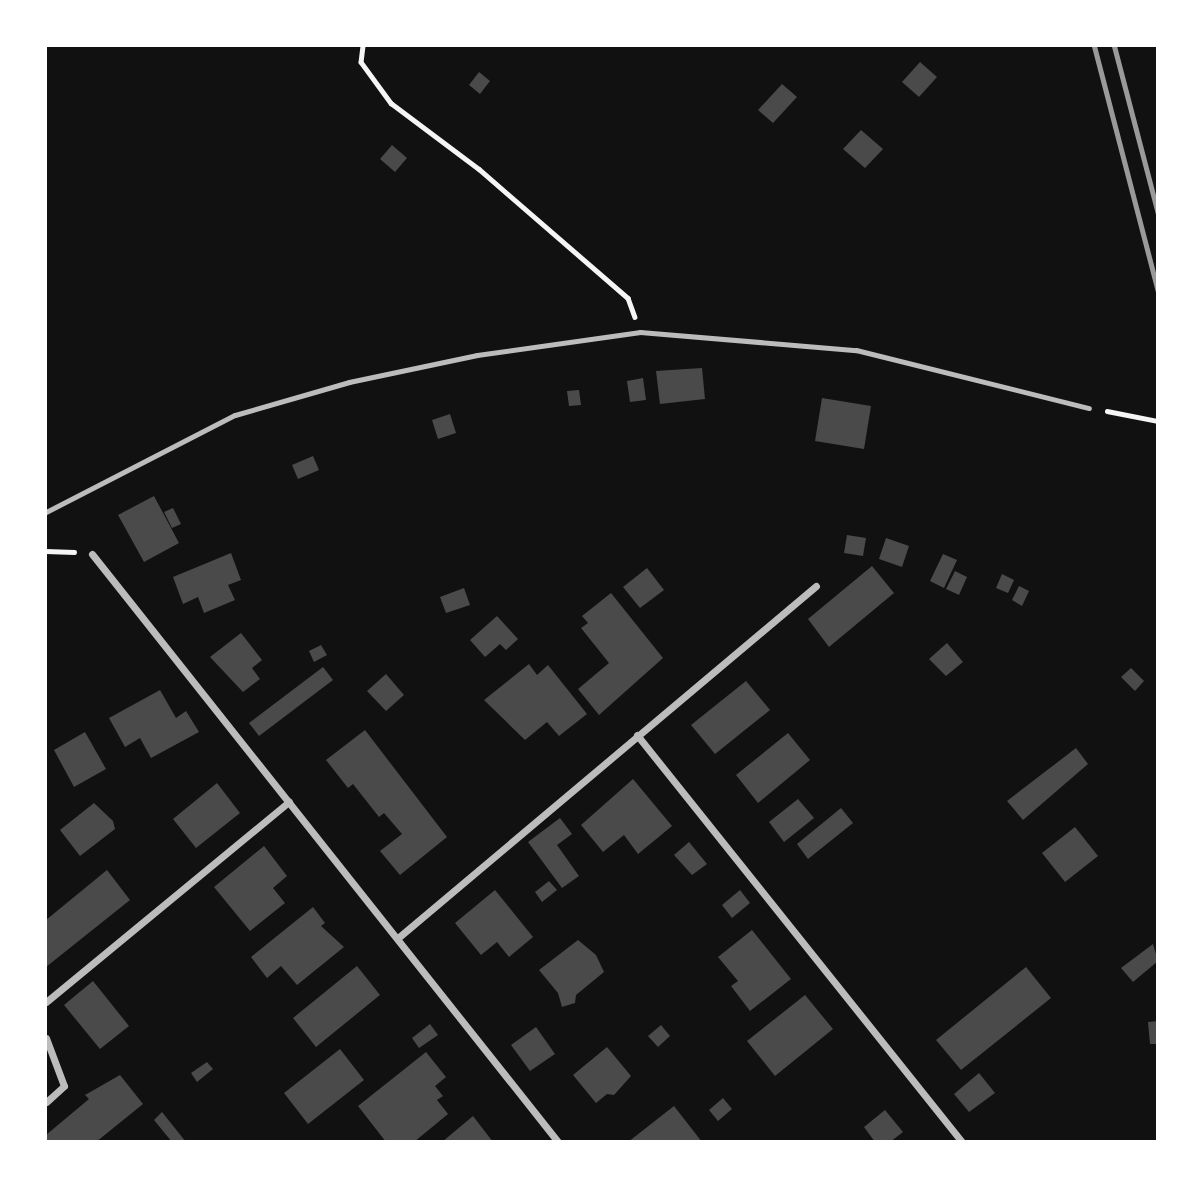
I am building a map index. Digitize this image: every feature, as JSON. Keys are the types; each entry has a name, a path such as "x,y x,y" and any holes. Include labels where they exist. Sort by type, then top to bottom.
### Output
{"street":[{"path":"92,554 399,937 558,1142"},
{"path":"399,937 816,586"},
{"path":"637,735 962,1142"},
{"path":"46,1002 289,802"},
{"path":"46,1038 64,1086 46,1102"}],"lane":[{"path":"46,512 235,415 349,382 477,355 640,332 856,351 1089,408"}],"path":[{"path":"363,46 361,62 391,103 479,169 628,298 640,332"},
{"path":"1089,408 1157,421"},
{"path":"46,551 92,554"}],"building":[{"path":"920,62 937,77 919,97 902,82"},
{"path":"479,72 490,81 480,94 469,85"},
{"path":"782,84 797,97 773,123 758,110"},
{"path":"861,130 883,149 865,168 843,149"},
{"path":"392,145 407,158 395,172 380,159"},
{"path":"702,368 705,399 660,404 656,371"},
{"path":"643,378 646,400 630,402 627,381"},
{"path":"579,390 581,405 569,406 567,391"},
{"path":"822,398 871,406 864,449 815,441"},
{"path":"450,414 456,433 438,439 432,420"},
{"path":"313,456 319,470 298,479 292,465"},
{"path":"154,496 179,543 144,562 118,515"},
{"path":"173,508 181,524 172,528 164,512"},
{"path":"847,535 866,538 863,556 844,553"},
{"path":"886,538 909,546 902,567 879,559"},
{"path":"231,553 241,580 228,585 235,600 204,613 198,597 183,604 173,577"},
{"path":"943,554 957,560 944,588 930,581"},
{"path":"872,566 894,593 829,647 808,619"},
{"path":"647,568 664,590 640,608 623,587"},
{"path":"955,571 967,577 959,595 946,589"},
{"path":"1002,574 1014,580 1008,593 996,588"},
{"path":"1019,586 1029,591 1022,606 1012,600"},
{"path":"464,588 470,605 446,613 440,597"},
{"path":"611,593 663,658 599,715 578,689 609,663 581,628 588,623 582,616"},
{"path":"497,616 518,639 506,650 500,644 485,657 470,640"},
{"path":"241,633 262,660 252,668 260,679 243,692 210,657"},
{"path":"947,643 963,662 946,676 929,659"},
{"path":"321,645 327,655 314,662 309,651"},
{"path":"529,664 537,675 548,665 587,714 559,736 547,722 525,740 484,700"},
{"path":"323,667 333,680 259,736 249,723"},
{"path":"1131,668 1144,681 1135,691 1121,677"},
{"path":"386,674 404,695 386,711 367,691"},
{"path":"746,681 770,710 715,754 691,725"},
{"path":"160,690 176,718 186,711 199,732 151,758 140,738 125,747 109,718"},
{"path":"365,730 447,837 400,875 380,851 402,834 384,813 379,817 353,784 348,788 326,760"},
{"path":"85,732 106,769 74,787 54,750"},
{"path":"788,733 810,760 758,803 736,775"},
{"path":"1076,748 1088,764 1023,820 1007,801"},
{"path":"633,779 672,826 638,854 624,835 603,852 581,825"},
{"path":"217,783 240,813 196,848 173,819"},
{"path":"798,799 814,818 784,842 769,822"},
{"path":"94,803 113,821 115,829 80,856 60,830"},
{"path":"841,808 853,823 808,859 797,844"},
{"path":"560,818 572,834 557,845 579,876 562,888 528,842"},
{"path":"1075,827 1098,856 1065,882 1042,853"},
{"path":"689,842 707,864 692,875 674,855"},
{"path":"264,846 287,876 273,888 285,903 250,931 214,887"},
{"path":"107,870 130,900 46,967 46,920"},
{"path":"549,881 557,890 542,902 535,892"},
{"path":"495,890 533,937 509,957 497,942 481,955 455,923"},
{"path":"740,890 750,903 732,918 722,905"},
{"path":"313,907 325,923 321,926 344,947 297,985 281,966 267,978 251,957"},
{"path":"752,930 791,979 750,1011 731,986 738,981 718,957"},
{"path":"578,940 596,955 604,972 576,995 575,1003 562,1007 558,993 539,970"},
{"path":"1153,944 1158,961 1133,982 1121,968"},
{"path":"357,966 380,995 316,1047 293,1018"},
{"path":"1026,967 1051,998 961,1070 936,1040"},
{"path":"93,981 129,1026 100,1049 64,1005"},
{"path":"805,995 833,1029 775,1076 747,1041"},
{"path":"1158,1021 1158,1044 1150,1044 1148,1022"},
{"path":"430,1024 438,1035 419,1048 412,1038"},
{"path":"661,1025 670,1036 658,1047 648,1036"},
{"path":"536,1027 555,1054 530,1071 511,1045"},
{"path":"607,1047 631,1076 614,1095 607,1094 596,1103 573,1075"},
{"path":"340,1049 364,1080 308,1124 284,1093"},
{"path":"426,1052 446,1077 435,1086 443,1096 437,1100 448,1114 414,1142 386,1142 358,1106"},
{"path":"207,1062 213,1069 197,1082 191,1073"},
{"path":"979,1073 995,1093 969,1112 954,1094"},
{"path":"120,1075 143,1104 96,1142 46,1142 46,1135 89,1099 85,1095"},
{"path":"723,1098 732,1109 718,1121 709,1110"},
{"path":"674,1106 702,1142 628,1142"},
{"path":"885,1110 903,1132 890,1142 875,1142 864,1127"},
{"path":"162,1112 186,1142 172,1142 154,1120"},
{"path":"473,1116 493,1142 442,1142"}],"railway":[{"path":"1094,46 1158,292"},
{"path":"1114,46 1158,214"}]}
